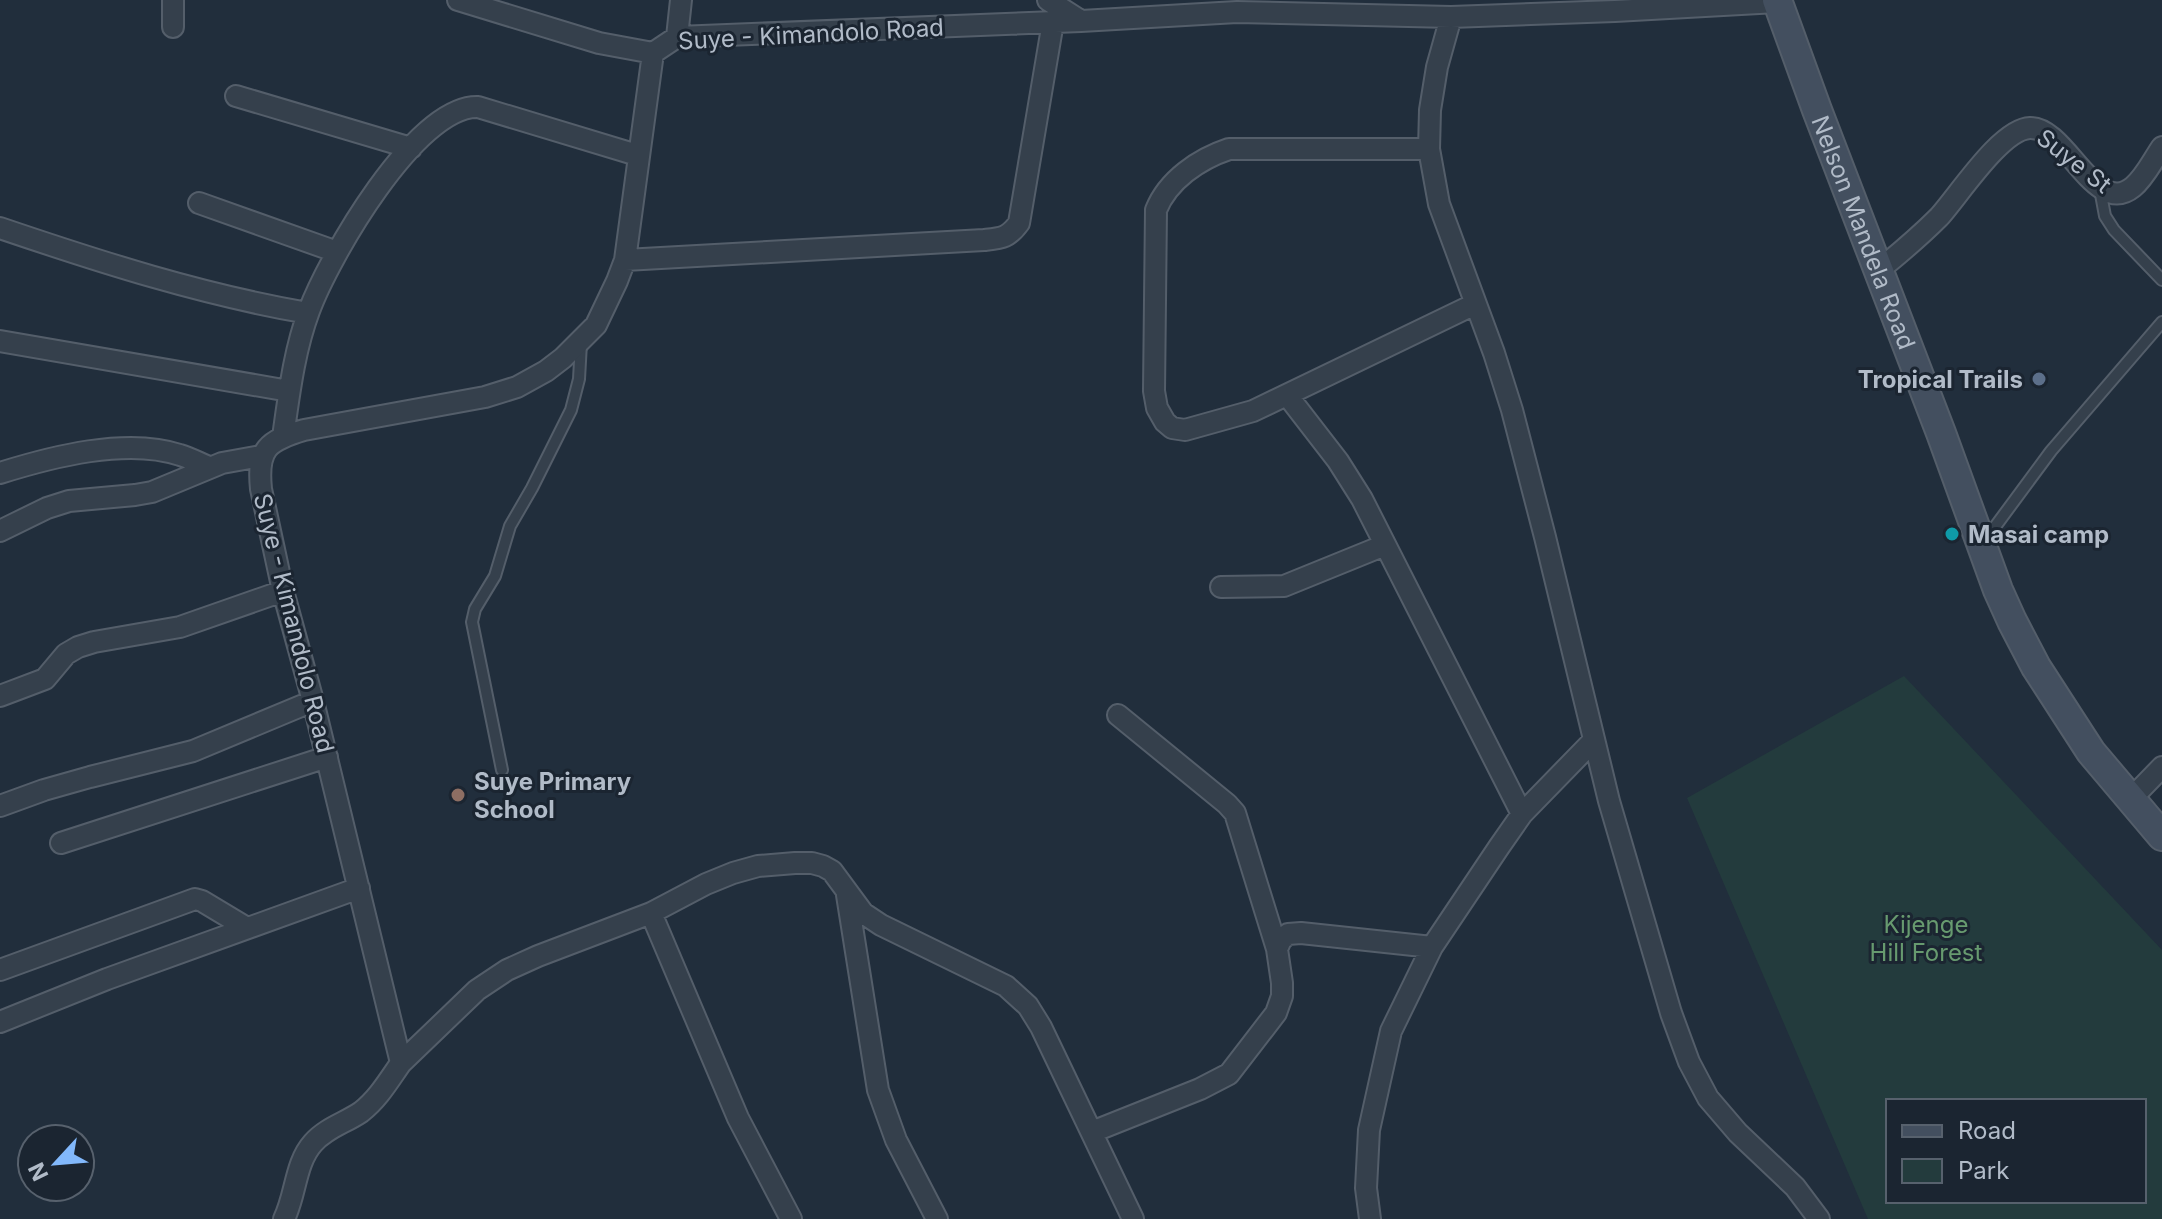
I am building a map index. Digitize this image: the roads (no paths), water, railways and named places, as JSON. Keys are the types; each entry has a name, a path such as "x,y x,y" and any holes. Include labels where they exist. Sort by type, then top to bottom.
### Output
{"main road":[{"name":"Nelson Mandela Road","path":"1777,1 1998,590 2036,667 2091,752 2162,836"}],"street":[{"path":"173,0 173,27"},
{"path":"458,0 599,43 653,53"},
{"path":"677,37 681,0"},
{"path":"1048,0 1081,21"},
{"name":"Suye - Kimandolo Road","path":"401,1063 313,701 283,591 261,489 261,456 268,446 304,430 485,397 517,387 546,371 581,342 596,325 625,260 653,53 677,37 1237,12 1451,17 1777,1"},
{"path":"1451,17 1437,67 1430,110 1429,149 1439,204 1512,410 1593,741 1671,1013 1689,1062 1708,1098 1738,1133 1795,1187 1819,1219"},
{"path":"625,260 984,240 1002,238 1012,233 1019,223 1053,22"},
{"path":"236,96 411,148"},
{"path":"283,437 289,391 308,313 323,278 358,218 397,163 437,122 453,112 478,107 637,155"},
{"name":"Suye St","path":"1879,270 1919,237 2014,133 2027,128 2037,129 2055,140 2100,187 2115,194 2130,189 2138,182 2162,147"},
{"path":"1429,149 1229,149 1201,162 1173,184 1162,195 1156,210 1154,391 1157,408 1172,428 1185,430 1253,411 1475,304"},
{"path":"199,203 337,252"},
{"path":"0,228 75,254 165,279 263,305 308,313"},
{"path":"0,341 289,391"},
{"path":"1287,395 1338,461 1362,499 1522,814"},
{"path":"0,473 44,459 137,448 178,454 209,467"},
{"path":"0,531 69,501 152,492 230,460 261,456"},
{"path":"1221,587 1284,586 1385,545"},
{"path":"0,696 45,679 66,654 78,647 180,627 283,591"},
{"path":"0,806 44,790 193,751 313,701"},
{"path":"1092,1132 1200,1089 1229,1074 1276,1013 1282,996 1277,949 1235,813 1118,715"},
{"path":"1370,1219 1366,1188 1369,1130 1391,1031 1432,947 1522,814 1593,741"},
{"path":"61,843 327,757"},
{"path":"2130,800 2162,767"},
{"path":"284,1219 302,1162 314,1141 362,1111 401,1063 477,990 507,970 651,913 706,884 758,866 812,863 832,871 863,913 881,925 1006,986 1028,1006 1133,1219"},
{"path":"0,1022 107,979 359,888"},
{"path":"847,894 878,1090 896,1140 937,1219"},
{"path":"0,970 195,899 247,928"},
{"path":"651,913 738,1118 791,1219"},
{"path":"1277,949 1288,934 1301,933 1432,947"}],"lane":[{"path":"2100,187 2105,216 2114,230 2162,280"},
{"path":"1982,545 2051,451 2162,322"},
{"path":"502,770 472,622 475,609 495,576 510,526 571,410 579,379 581,342"}],"place":[{"name":"Tropical Trails","path":"2039,379"},
{"name":"Masai camp","path":"1952,534"},
{"name":"Suye Primary School","path":"458,795"}],"park label":[{"name":"Kijenge Hill Forest","path":"1926,938"}]}
